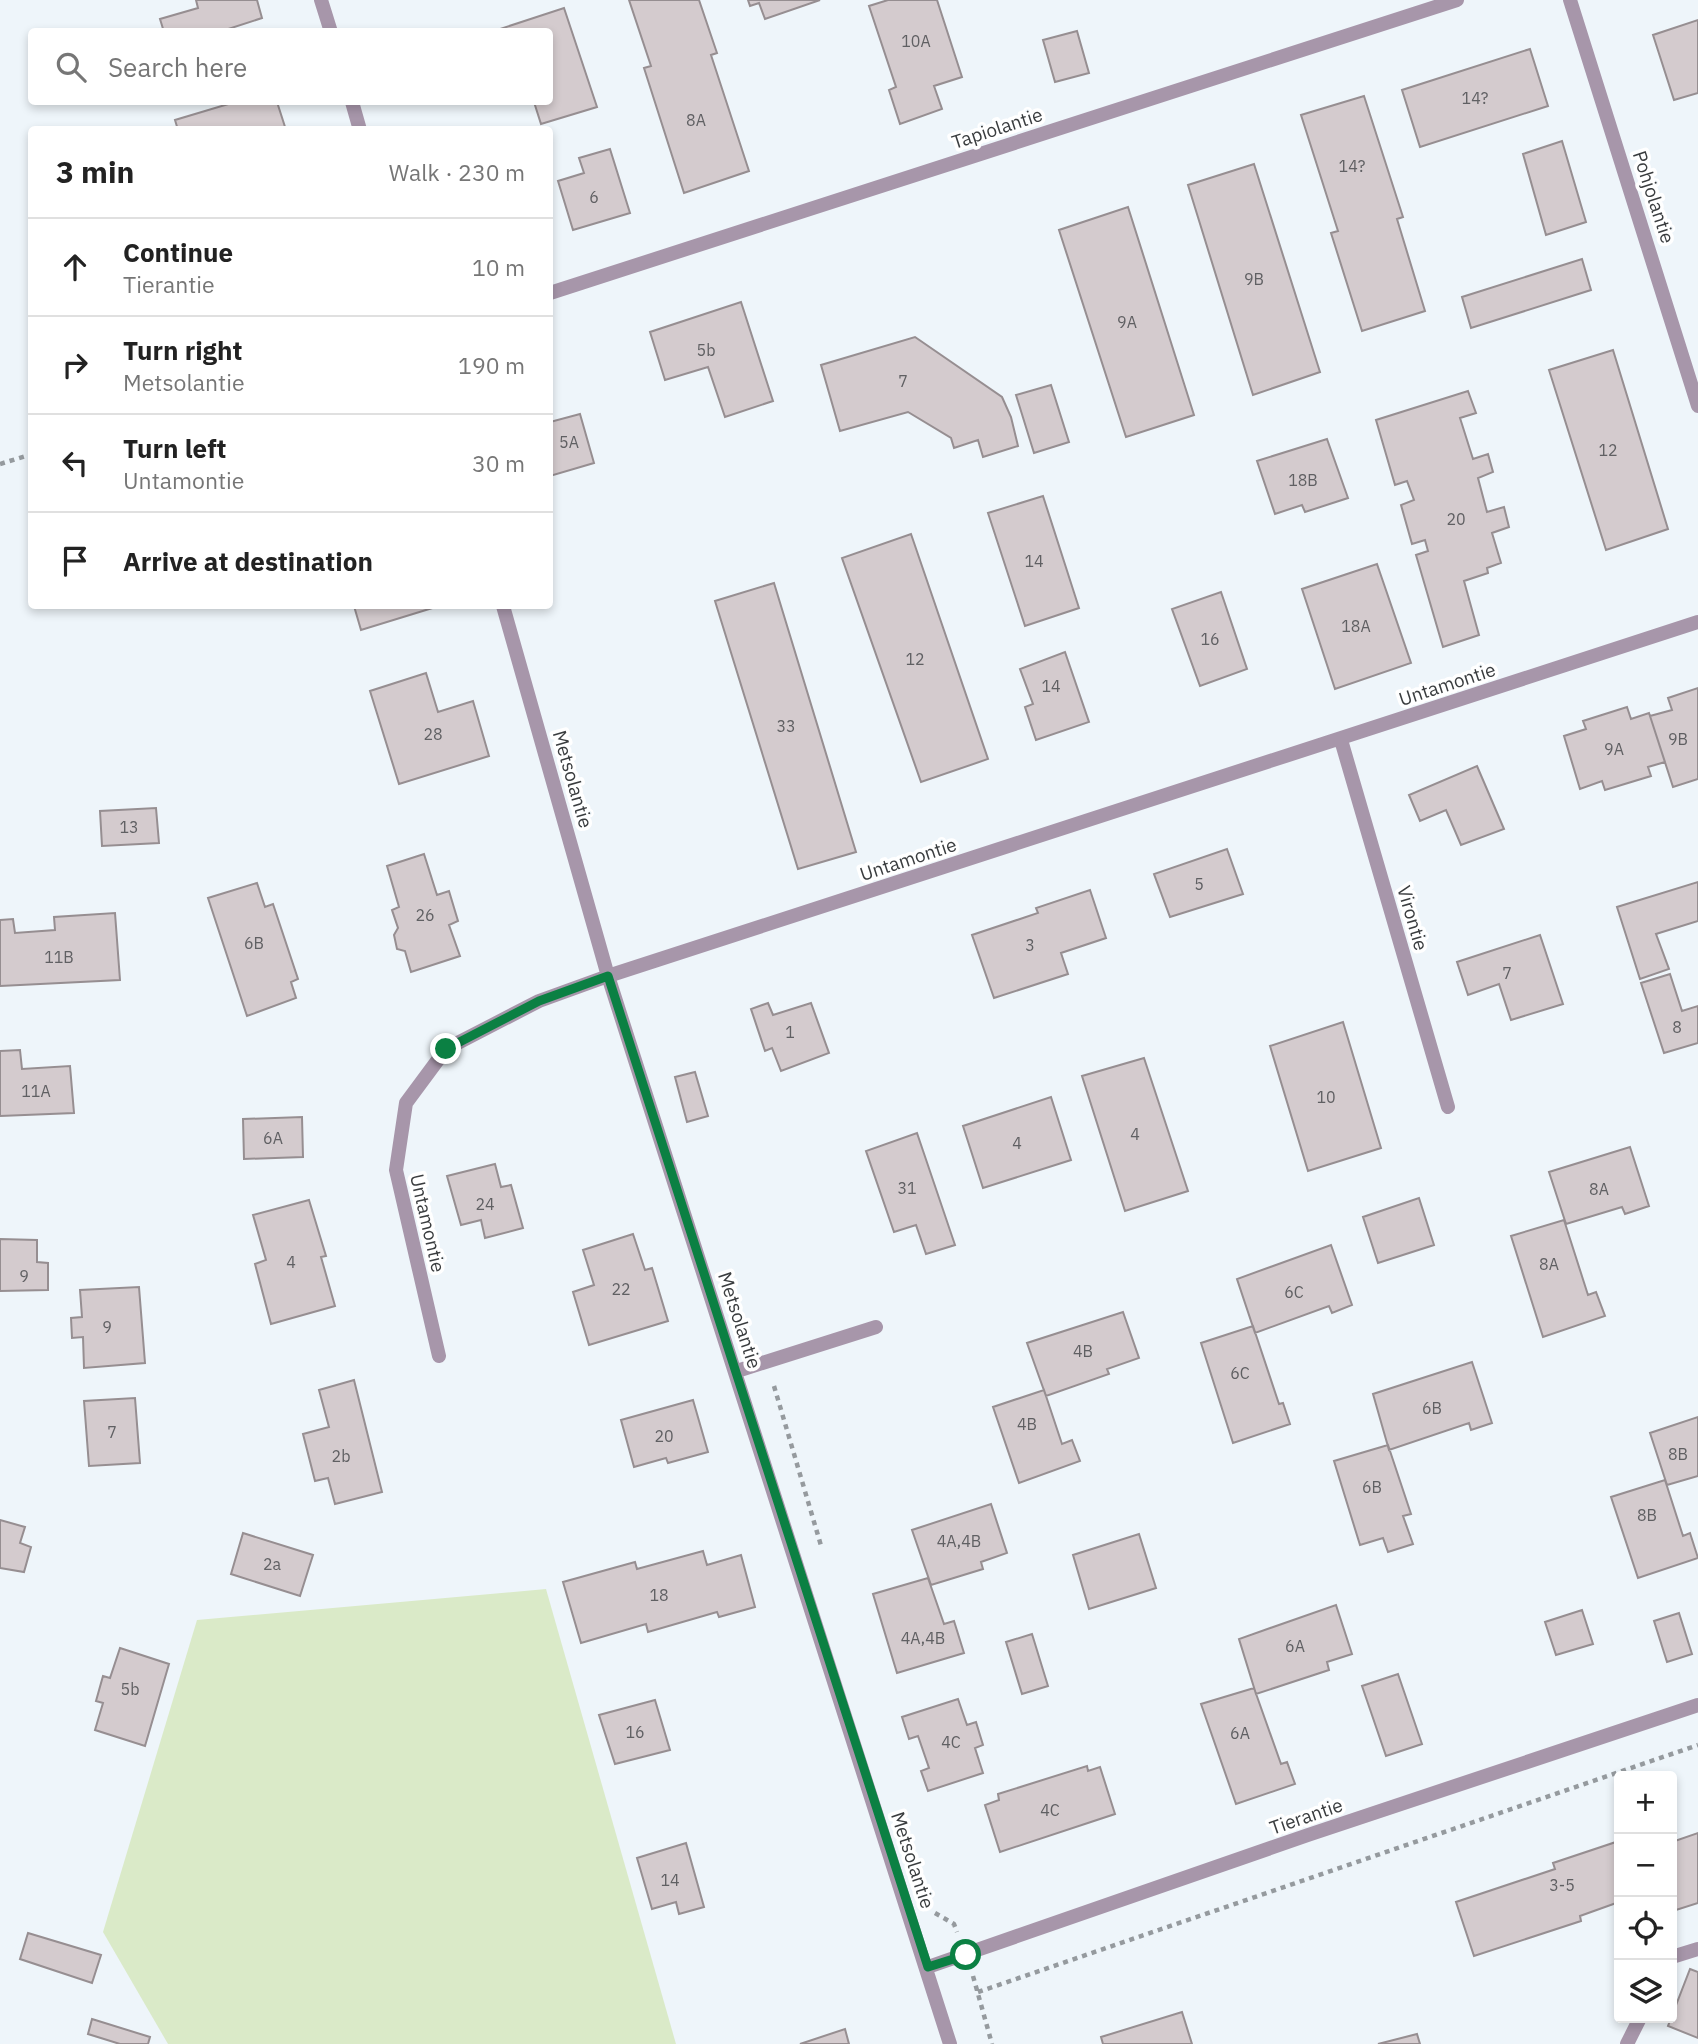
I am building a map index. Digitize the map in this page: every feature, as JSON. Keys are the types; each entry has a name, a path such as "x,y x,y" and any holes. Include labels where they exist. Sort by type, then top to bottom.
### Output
{"street":[{"path":"321,0 330,28"},
{"name":"Tapiolantie","path":"553,292 1457,0"},
{"name":"Pohjolantie","path":"1570,0 1698,405"},
{"path":"353,105 359,126"},
{"name":"Metsolantie","path":"504,609 608,976 928,1967 950,2044"},
{"name":"Untamontie","path":"439,1356 396,1170 406,1103 446,1049 539,1001 608,976 1698,622"},
{"name":"Virontie","path":"1341,740 1448,1107"},
{"path":"737,1371 876,1327"},
{"name":"Tierantie","path":"928,1967 1308,1835 1698,1705"},
{"path":"1677,1955 1698,1949"},
{"path":"1627,2044 1638,2023"}],"path":[{"path":"0,464 28,455"},
{"path":"992,2044 978,1992 1698,1745"}],"green space":[{"path":"546,1589 676,2044 168,2044 103,1932 197,1620"}],"building":[{"path":"196,0 257,0 262,18 231,28 163,28 160,19 198,8"},
{"path":"629,0 699,0 717,53 711,55 749,171 684,193 644,68 651,66"},
{"path":"748,0 820,0 765,19 759,3 750,6"},
{"path":"888,0 937,0 962,77 934,86 942,109 900,124 889,90 896,87 869,6"},
{"path":"564,8 597,107 541,124 535,105 553,105 553,28 503,28"},
{"path":"1698,20 1698,93 1674,100 1653,35"},
{"path":"1077,31 1089,73 1055,82 1043,40"},
{"path":"1530,49 1548,106 1420,147 1402,90"},
{"path":"1364,96 1403,217 1397,219 1425,311 1362,331 1331,233 1338,231 1301,115"},
{"path":"225,105 278,105 285,126 177,126 175,120"},
{"path":"1562,141 1586,222 1546,235 1523,154"},
{"path":"610,149 630,213 573,230 558,181 584,173 579,158"},
{"path":"1254,164 1320,372 1253,395 1188,185"},
{"path":"1128,207 1194,415 1126,437 1059,230"},
{"path":"1582,259 1591,290 1471,328 1462,297"},
{"path":"741,302 773,401 725,417 708,367 665,380 650,332"},
{"path":"915,337 1002,397 1011,417 1018,446 983,457 978,440 954,448 951,438 908,412 840,431 821,365"},
{"path":"1613,350 1668,529 1606,550 1549,370"},
{"path":"1051,385 1069,442 1034,453 1016,395"},
{"path":"1468,391 1476,413 1460,418 1473,459 1488,454 1493,472 1478,478 1487,512 1504,507 1509,527 1492,533 1501,563 1487,568 1488,573 1464,581 1479,635 1443,647 1416,555 1428,551 1425,540 1412,544 1401,505 1414,500 1407,481 1395,485 1376,420"},
{"path":"580,414 594,463 553,475 553,421"},
{"path":"1327,439 1348,498 1305,512 1302,505 1275,514 1257,461"},
{"path":"1043,496 1079,608 1025,626 988,513"},
{"path":"911,534 988,759 921,782 842,558"},
{"path":"1377,564 1411,663 1335,689 1302,589"},
{"path":"774,583 856,852 798,869 715,601"},
{"path":"1221,592 1247,669 1200,686 1172,609"},
{"path":"355,609 429,609 361,630"},
{"path":"1065,652 1089,722 1036,740 1025,707 1033,704 1020,669"},
{"path":"426,673 438,712 473,701 489,756 399,784 370,691"},
{"path":"1698,688 1698,779 1673,787 1650,716 1672,710 1668,698"},
{"path":"1627,707 1631,719 1649,713 1665,762 1648,767 1651,776 1605,790 1602,781 1580,789 1564,736 1586,729 1583,721"},
{"path":"1477,766 1504,829 1461,845 1446,810 1420,821 1409,795"},
{"path":"156,808 159,843 102,846 100,811"},
{"path":"1227,849 1243,894 1170,917 1154,874"},
{"path":"424,854 437,895 449,891 458,921 449,925 460,956 411,972 405,951 397,949 394,935 398,928 392,910 399,907 387,866"},
{"path":"1698,882 1698,921 1656,934 1669,969 1640,979 1617,907"},
{"path":"257,883 265,907 273,904 298,979 291,982 296,998 247,1016 208,898"},
{"path":"1090,890 1106,938 1061,953 1068,974 994,998 972,935 1038,913 1036,908"},
{"path":"115,913 120,980 0,986 0,920 13,919 15,933 55,930 54,917"},
{"path":"1540,935 1563,1004 1511,1020 1499,984 1468,995 1457,962"},
{"path":"1670,974 1682,1011 1698,1006 1698,1043 1664,1053 1641,983"},
{"path":"768,1003 773,1015 811,1003 829,1053 781,1071 772,1048 765,1051 751,1009"},
{"path":"1343,1022 1381,1148 1308,1171 1270,1046"},
{"path":"20,1050 22,1069 70,1066 74,1113 0,1116 0,1051"},
{"path":"1144,1058 1188,1191 1125,1211 1082,1076"},
{"path":"695,1072 708,1116 687,1122 675,1077"},
{"path":"1051,1097 1071,1160 983,1188 963,1126"},
{"path":"302,1117 303,1157 244,1159 243,1119"},
{"path":"917,1133 955,1245 926,1254 916,1225 894,1232 866,1151"},
{"path":"1630,1147 1649,1206 1625,1214 1622,1207 1566,1224 1549,1172"},
{"path":"495,1164 501,1187 511,1185 523,1228 485,1238 481,1220 461,1225 447,1176"},
{"path":"1419,1198 1434,1245 1378,1263 1363,1217"},
{"path":"309,1200 326,1256 321,1257 335,1306 271,1324 255,1264 266,1260 253,1215"},
{"path":"1564,1220 1588,1295 1596,1292 1605,1316 1543,1337 1511,1236"},
{"path":"633,1234 645,1270 652,1268 668,1321 589,1345 573,1292 594,1285 583,1250"},
{"path":"0,1239 37,1240 37,1262 48,1263 48,1290 0,1291"},
{"path":"1331,1245 1352,1305 1332,1313 1329,1306 1255,1333 1237,1279"},
{"path":"139,1287 145,1363 84,1368 83,1337 72,1338 71,1318 82,1317 80,1290"},
{"path":"1123,1312 1139,1358 1107,1369 1109,1374 1046,1396 1027,1343"},
{"path":"1253,1326 1279,1404 1283,1403 1290,1424 1233,1443 1201,1343"},
{"path":"1472,1362 1492,1423 1471,1430 1469,1423 1389,1450 1373,1394"},
{"path":"354,1380 382,1492 335,1504 328,1478 315,1481 303,1434 329,1427 319,1390"},
{"path":"1044,1390 1062,1444 1072,1440 1080,1461 1019,1483 993,1407"},
{"path":"135,1398 140,1463 89,1466 84,1401"},
{"path":"693,1400 708,1452 668,1463 666,1458 634,1467 621,1420"},
{"path":"1698,1417 1698,1476 1667,1485 1650,1433"},
{"path":"1388,1445 1411,1514 1403,1516 1413,1544 1388,1552 1383,1538 1360,1545 1334,1461"},
{"path":"1665,1480 1683,1536 1690,1533 1698,1558 1638,1578 1611,1497"},
{"path":"991,1504 1007,1553 981,1562 983,1569 931,1585 912,1530"},
{"path":"0,1520 25,1527 20,1543 31,1547 24,1572 0,1568"},
{"path":"243,1533 313,1555 300,1596 231,1574"},
{"path":"1139,1534 1156,1588 1089,1609 1073,1555"},
{"path":"703,1551 707,1565 741,1555 755,1607 719,1617 717,1612 648,1632 646,1624 581,1643 563,1582 635,1562 637,1569"},
{"path":"928,1578 944,1624 954,1621 964,1653 897,1673 873,1594"},
{"path":"1336,1605 1352,1654 1327,1662 1329,1670 1256,1694 1239,1639"},
{"path":"1582,1610 1593,1644 1556,1655 1545,1622"},
{"path":"1679,1613 1692,1654 1667,1662 1654,1621"},
{"path":"1032,1634 1048,1686 1022,1694 1006,1642"},
{"path":"120,1648 169,1664 145,1746 95,1730 103,1703 96,1701 103,1676 110,1678"},
{"path":"1398,1674 1422,1744 1386,1756 1362,1686"},
{"path":"1254,1688 1281,1764 1287,1762 1295,1784 1236,1804 1201,1704"},
{"path":"958,1699 967,1725 976,1722 983,1745 975,1748 983,1773 928,1791 921,1771 929,1768 918,1736 909,1739 902,1717"},
{"path":"655,1700 670,1750 615,1764 599,1715"},
{"path":"1087,1766 1088,1771 1100,1767 1115,1814 1000,1852 985,1805 999,1800 998,1794"},
{"path":"1698,1833 1698,1903 1677,1910 1677,1897 1677,1840"},
{"path":"686,1843 704,1907 679,1914 676,1902 652,1909 637,1858"},
{"path":"1614,1843 1614,1904 1580,1916 1581,1921 1474,1956 1456,1902 1555,1869 1553,1863"},
{"path":"28,1933 101,1955 92,1983 20,1959"},
{"path":"1690,1969 1698,1972 1698,2038 1668,2026 1669,2023 1677,2023 1677,2003"},
{"path":"1182,2012 1192,2044 1103,2044 1101,2037"},
{"path":"92,2019 150,2037 148,2044 120,2044 88,2034"},
{"path":"845,2029 849,2044 800,2044"},
{"path":"1417,2034 1420,2044 1378,2044"}],"route":[{"path":"446,1049 539,1001 608,976 928,1967 966,1955"}]}
